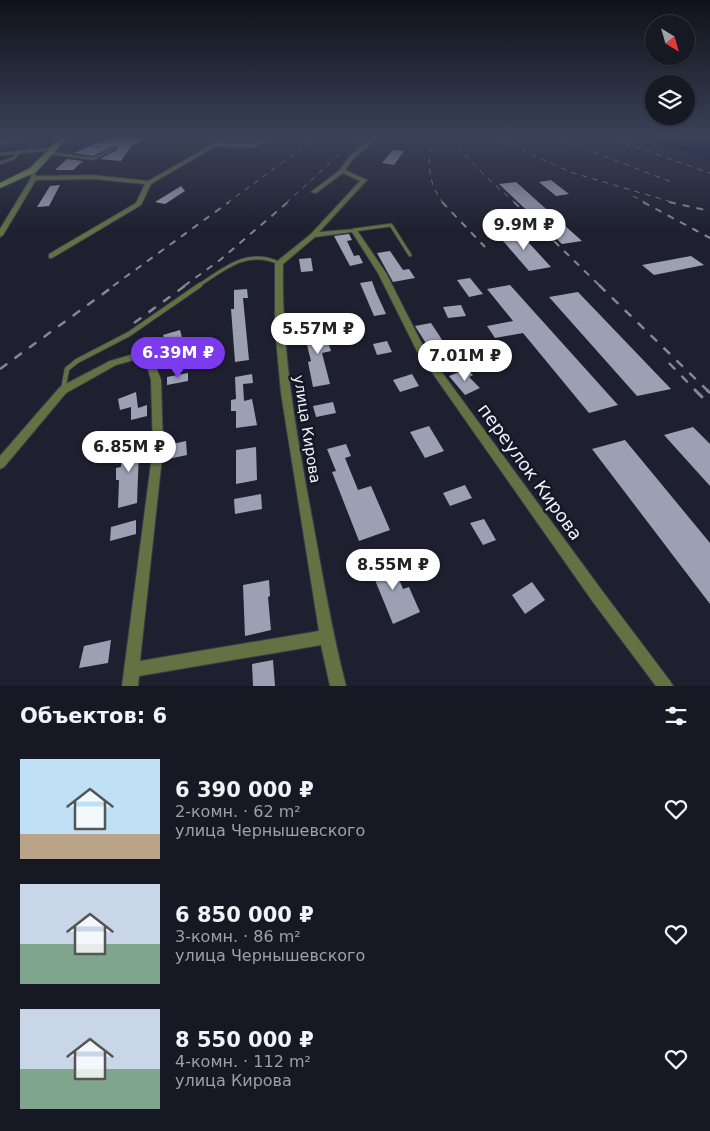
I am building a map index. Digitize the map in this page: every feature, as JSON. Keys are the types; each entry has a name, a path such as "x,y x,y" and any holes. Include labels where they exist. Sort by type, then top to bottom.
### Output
{"street":[{"path":"0,235 38,168"},
{"path":"52,256 139,204 149,184 176,168"},
{"path":"314,192 344,168"},
{"path":"279,263 313,235 364,180 342,171"},
{"path":"0,186 33,174 106,177 149,184"},
{"path":"313,235 354,230"},
{"name":"переулок Кирова","path":"354,230 382,274 420,349 598,597 665,686"},
{"name":"улица Кирова","path":"279,263 278,308 286,406 338,686"},
{"path":"0,464 63,390 114,363 134,357 145,359 151,364 156,380 158,448 130,686"},
{"path":"133,670 328,637"}],"lane":[{"path":"354,230 392,225 410,255"},
{"path":"63,390 67,369 77,361 129,334 226,267 248,258 266,257 279,263"}],"building":[{"path":"57,168 75,168 73,170 55,170"},
{"path":"551,180 569,194 556,196 539,182"},
{"path":"516,182 582,241 562,244 499,184"},
{"path":"60,185 49,206 37,207 50,186"},
{"path":"181,186 185,191 165,204 155,202"},
{"path":"518,231 551,267 529,271 497,234"},
{"path":"349,234 352,240 347,241 354,256 359,255 363,263 350,266 334,236"},
{"path":"390,251 403,270 409,269 415,278 393,282 377,253"},
{"path":"691,256 704,265 654,275 642,265"},
{"path":"311,258 313,271 301,272 299,259"},
{"path":"470,278 483,294 469,297 457,280"},
{"path":"372,281 386,314 374,316 360,283"},
{"path":"510,285 618,405 589,413 523,333 495,338 487,326 513,321 487,289"},
{"path":"247,289 248,298 243,298 249,360 235,362 231,309 234,309 234,290"},
{"path":"578,292 671,389 637,396 549,297"},
{"path":"461,305 466,316 448,318 443,307"},
{"path":"431,323 451,356 436,359 415,326"},
{"path":"322,324 331,351 322,353 330,384 313,387 308,362 311,361 305,327"},
{"path":"180,330 184,345 167,350 163,335"},
{"path":"387,341 392,352 377,355 373,344"},
{"path":"467,369 473,375 469,377 480,388 465,395 449,376"},
{"path":"188,373 188,381 167,385 167,377"},
{"path":"252,374 253,383 243,384 244,401 252,399 257,425 236,428 236,411 231,411 231,400 236,399 235,377"},
{"path":"412,374 419,386 400,392 393,380"},
{"path":"136,392 138,408 147,405 147,416 131,420 131,407 120,410 118,399"},
{"path":"333,402 336,413 316,417 313,406"},
{"path":"429,426 444,451 425,458 410,432"},
{"path":"693,427 710,444 710,486 664,435"},
{"path":"143,438 143,449 139,450 137,503 118,508 119,480 116,480 116,468 121,467 122,444"},
{"path":"625,440 710,543 710,604 592,449"},
{"path":"186,441 187,455 168,459 168,445"},
{"path":"346,444 351,456 345,458 358,490 371,486 390,530 359,541 332,472 336,471 327,449"},
{"path":"256,447 257,480 236,484 236,450"},
{"path":"465,485 472,498 450,506 443,493"},
{"path":"261,494 262,509 235,514 234,499"},
{"path":"484,519 496,540 483,545 470,523"},
{"path":"136,520 136,534 110,541 111,527"},
{"path":"389,555 403,589 409,587 420,612 393,624 368,563"},
{"path":"269,580 270,596 268,597 271,630 245,636 243,585"},
{"path":"532,582 545,600 525,614 512,595"},
{"path":"111,640 108,663 79,668 84,646"},
{"path":"273,660 275,686 253,686 252,664"}],"railway":[{"path":"227,203 275,168"},
{"path":"286,203 325,168"},
{"path":"430,168 434,187 443,203"},
{"path":"477,168 515,203"},
{"path":"561,168 675,203"},
{"path":"635,168 674,183"},
{"path":"696,168 710,173"},
{"path":"633,196 646,203"},
{"path":"113,286 229,202"},
{"path":"184,286 220,260 288,202"},
{"path":"442,202 485,247"},
{"path":"514,202 600,286"},
{"path":"643,202 710,238"},
{"path":"669,202 710,211"},
{"path":"0,369 115,285"},
{"path":"134,323 186,285"},
{"path":"599,285 708,391"},
{"path":"669,363 696,391"},
{"path":"696,391 710,405"}]}
